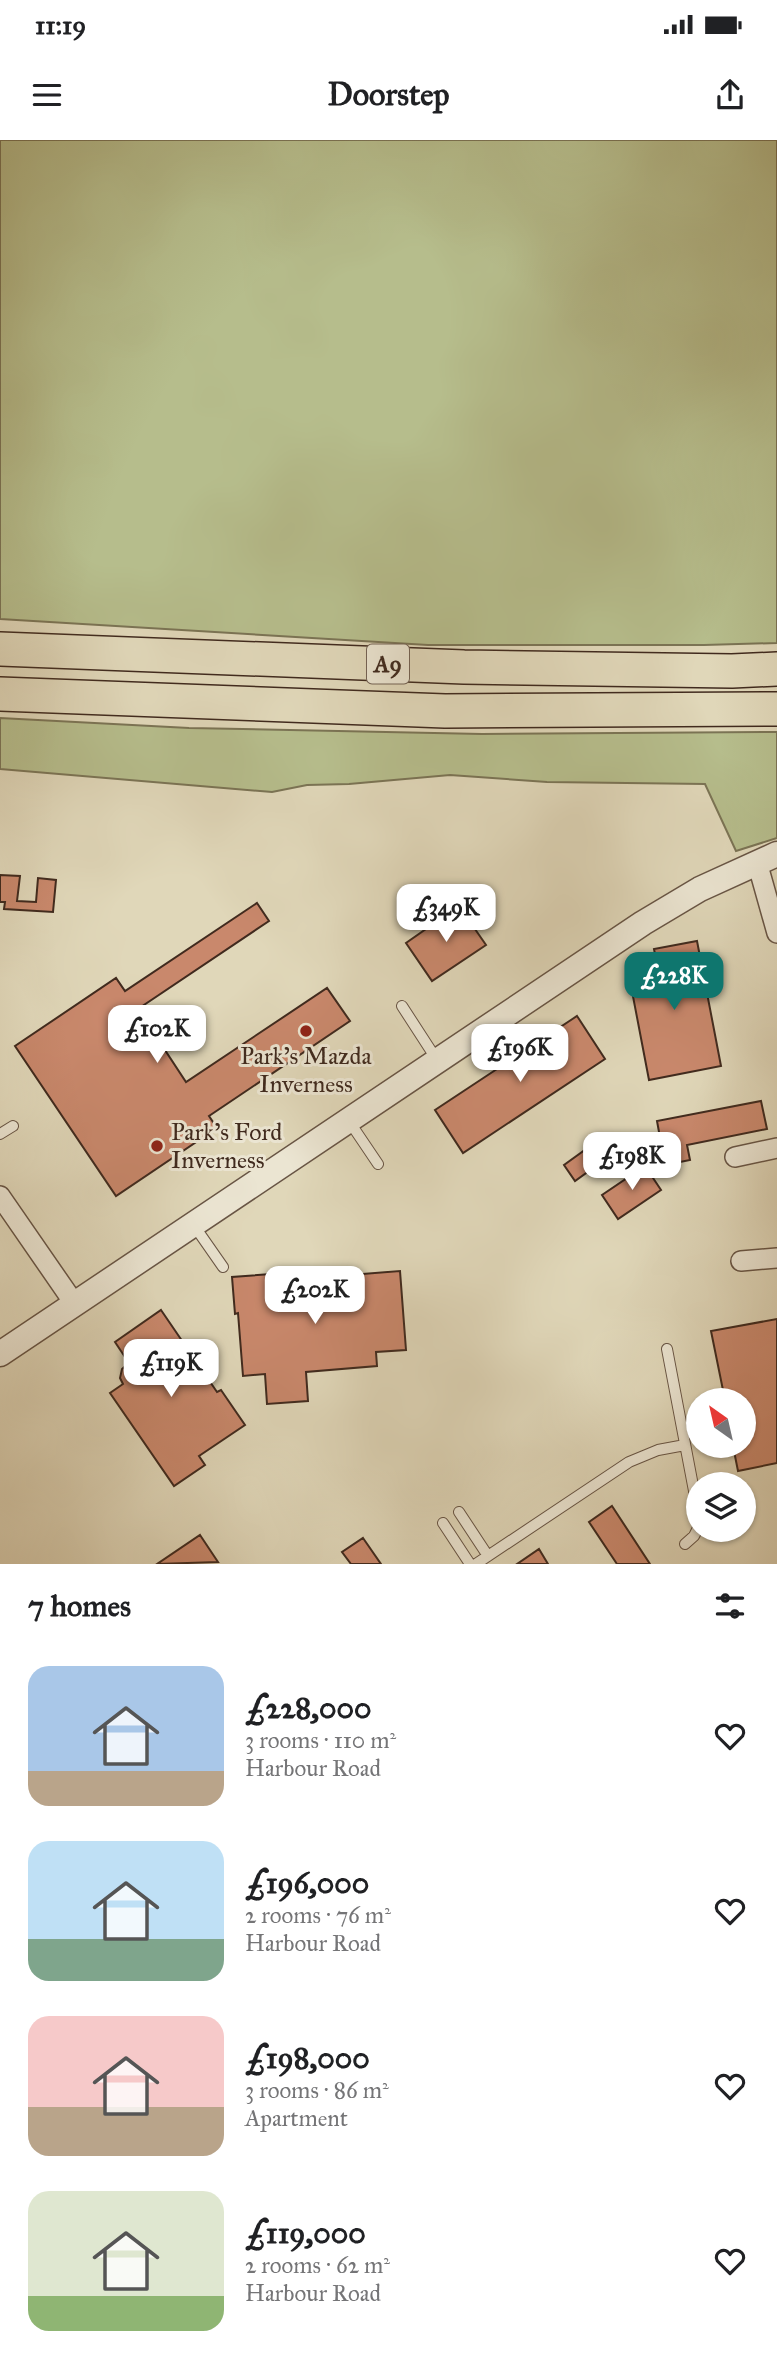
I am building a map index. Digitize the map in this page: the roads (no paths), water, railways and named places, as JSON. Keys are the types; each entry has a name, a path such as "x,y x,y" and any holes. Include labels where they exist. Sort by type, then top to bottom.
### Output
{"highway":[{"name":"A9","path":"0,649 464,667 732,671 777,669"},
{"name":"A9","path":"0,694 445,711 777,709"}],"street":[{"path":"0,1354 671,905 767,858 777,933"},
{"path":"735,1157 777,1148"},
{"path":"0,1196 74,1303"},
{"path":"741,1261 777,1258"}],"lane":[{"path":"402,1006 438,1060"},
{"path":"348,1120 378,1164"},
{"path":"0,1134 13,1126"},
{"path":"193,1223 223,1267"},
{"path":"667,1349 690,1472"},
{"path":"476,1564 629,1462 658,1450 685,1444"},
{"path":"459,1512 488,1556"},
{"path":"443,1523 470,1564"}],"place":[{"name":"Park's Mazda Inverness","path":"306,1031"},
{"name":"Park's Ford Inverness","path":"157,1146"}]}
